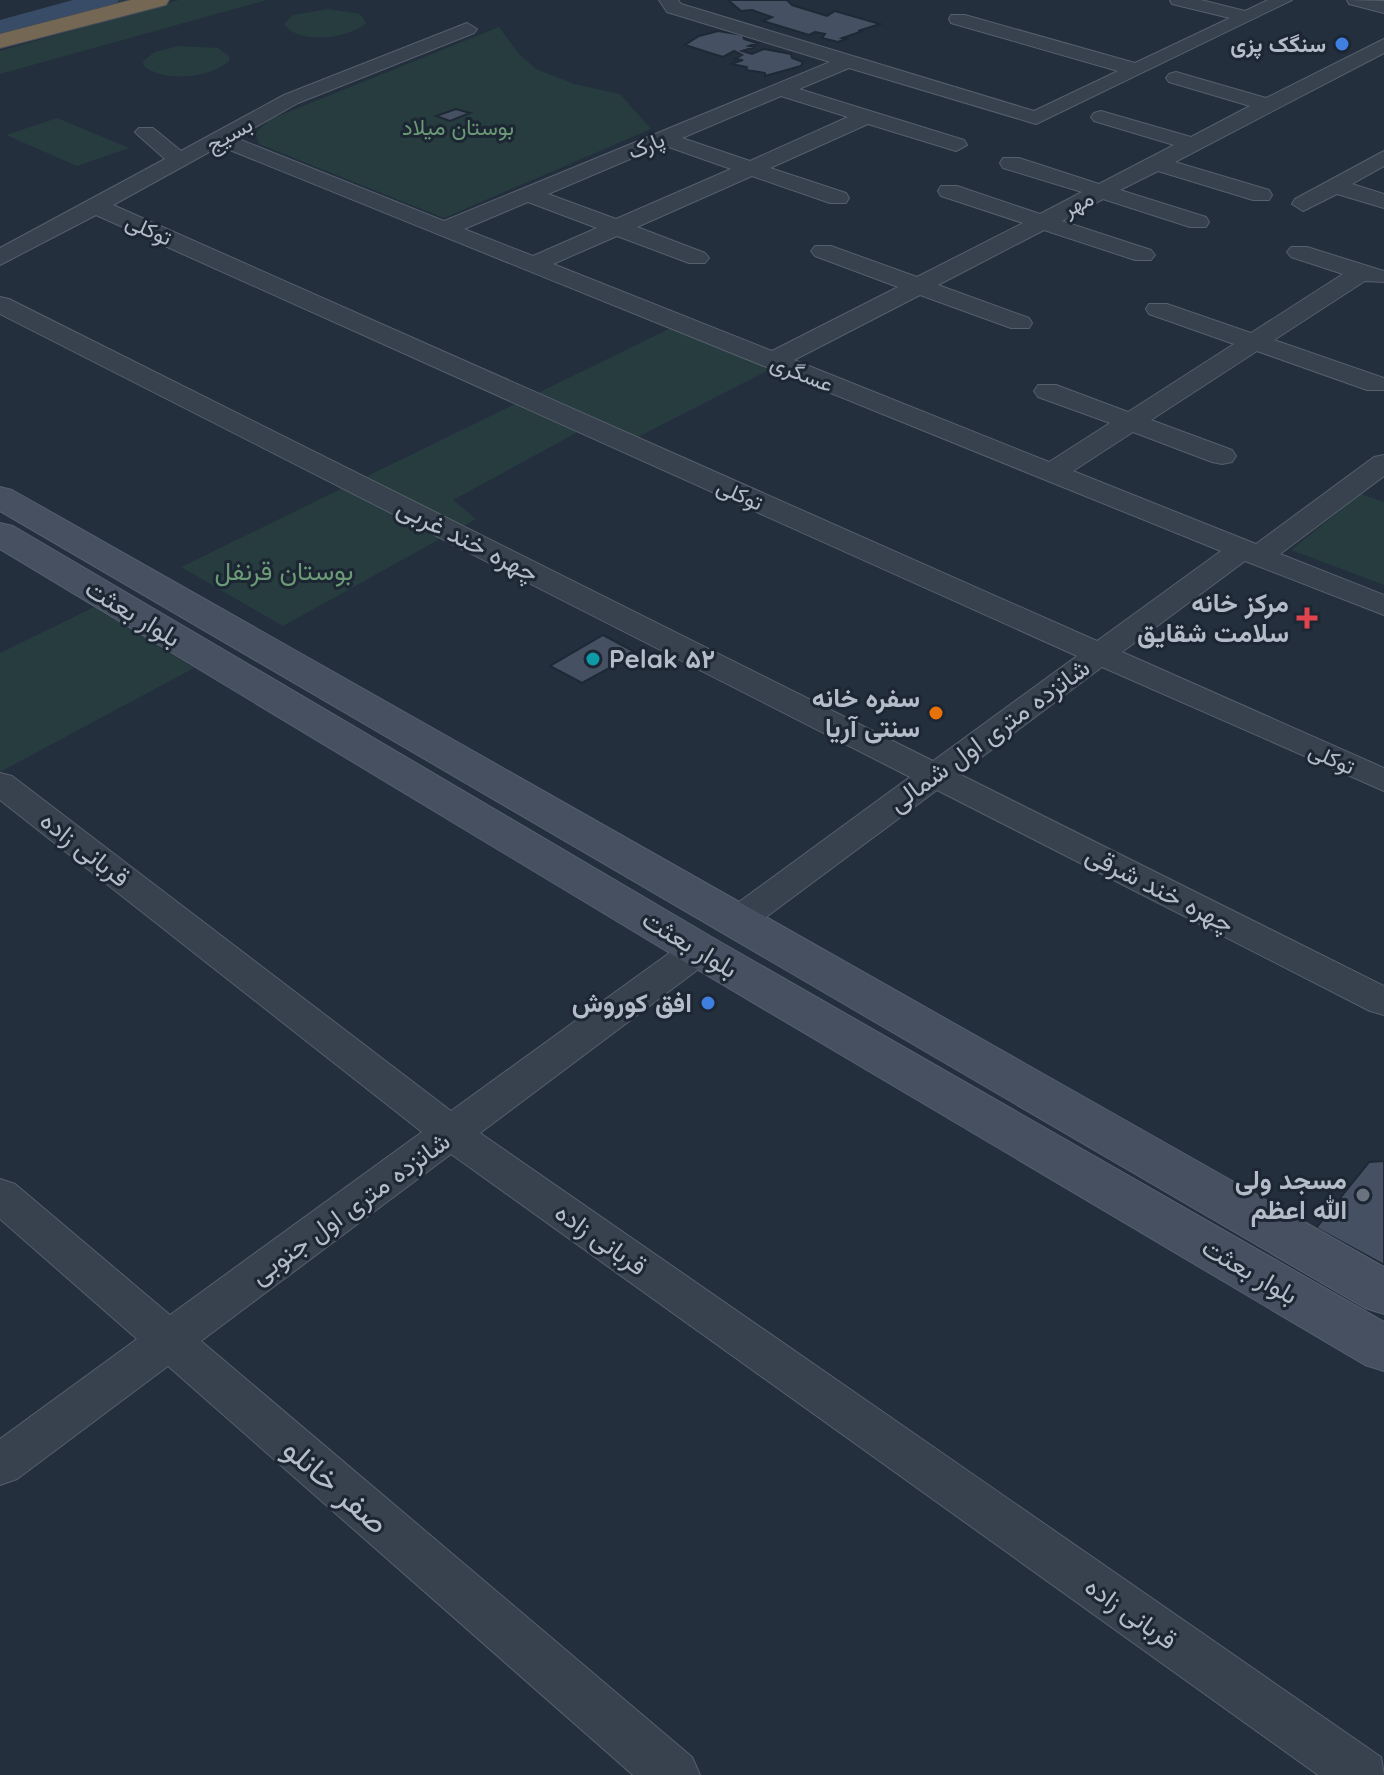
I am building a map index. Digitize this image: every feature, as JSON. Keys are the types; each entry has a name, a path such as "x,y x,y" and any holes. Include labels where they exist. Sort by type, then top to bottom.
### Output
{"highway":[{"path":"0,19 70,0"},
{"path":"0,41 158,0"},
{"path":"0,47 127,8"}],"street":[{"path":"668,0 674,8 1036,118 1283,0"},
{"path":"1179,0 1247,17"},
{"path":"1356,0 1384,7"},
{"path":"958,19 1136,70"},
{"name":"بسیج","path":"0,258 291,99 467,29"},
{"name":"مهر","path":"773,361 1384,45"},
{"name":"پارک","path":"444,229 848,61"},
{"path":"820,73 1009,131"},
{"path":"1176,78 1269,105"},
{"path":"780,89 956,145"},
{"path":"532,265 866,117"},
{"path":"1101,117 1193,144"},
{"path":"146,132 180,161"},
{"path":"662,138 838,198"},
{"name":"عسگری","path":"220,139 1384,606"},
{"path":"1303,204 1384,157"},
{"path":"1011,163 1198,222"},
{"path":"1156,163 1261,195"},
{"path":"1334,186 1384,201"},
{"path":"949,191 1143,255"},
{"path":"528,194 697,258"},
{"name":"توکلی","path":"96,206 1384,781"},
{"path":"823,251 1020,323"},
{"path":"1299,252 1374,276"},
{"path":"1051,473 1254,342 1374,276"},
{"name":"چهره خند غربی","path":"0,304 935,775"},
{"path":"1158,309 1376,384"},
{"path":"1047,391 1222,456"},
{"name":"شانزده متری اول شمالی","path":"737,921 1100,654 1384,463"},
{"name":"بلوار بعثت","path":"0,497 1384,1293"},
{"name":"بلوار بعثت","path":"0,534 699,950 1384,1349"},
{"name":"چهره خند شرقی","path":"935,775 1384,1002"},
{"name":"قربانی زاده","path":"0,783 451,1133 1362,1775"},
{"path":"699,950 737,921"},
{"name":"شانزده متری اول جنوبی","path":"0,1465 699,950"},
{"name":"صفر خانلو","path":"0,1195 673,1775"}],"green space":[{"path":"95,0 126,0 0,33 0,25"},
{"path":"179,0 267,0 0,74 0,51"},
{"path":"328,9 360,14 366,23 348,33 324,37 300,35 284,24 293,15"},
{"name":"بوستان میلاد","path":"499,27 518,53 536,69 574,84 620,94 651,129 444,218 259,144 255,133 271,119"},
{"path":"179,46 218,48 229,56 229,61 211,71 187,76 163,75 144,66 143,61 155,52"},
{"path":"57,118 129,148 77,166 6,135"},
{"name":"بوستان قرنفل","path":"671,328 771,369 638,437 598,421 453,500 476,519 283,626 181,567"},
{"path":"1361,494 1384,502 1384,585 1291,550"},
{"path":"94,607 194,668 0,772 0,653"}],"building":[{"path":"728,0 787,0 792,5 827,16 835,11 880,24 838,42 822,38 825,34 815,32 809,35 763,21 772,17 752,10 741,11"},
{"path":"718,31 743,35 744,39 757,43 749,46 755,47 742,51 752,54 764,49 791,54 792,58 803,62 801,66 765,76 765,73 731,64 743,60 735,59 742,55 734,51 723,57 685,45 699,36"},
{"path":"456,109 470,113 450,121 436,116"},
{"name":"Pelak ۵۲","path":"603,635 637,653 582,683 550,666"},
{"name":"مسجد ولی الله اعظم","path":"1384,1161 1384,1265 1316,1228 1369,1162"}],"waterway":[{"path":"0,29 105,0"}],"place":[{"name":"سنگک پزی","path":"1342,44"},
{"name":"مرکز خانه سلامت شقایق","path":"1307,618"},
{"name":"Pelak ۵۲","path":"593,659"},
{"name":"سفره خانه سنتی آریا","path":"936,713"},
{"name":"افق کوروش","path":"708,1003"},
{"name":"مسجد ولی الله اعظم","path":"1363,1195"}]}
